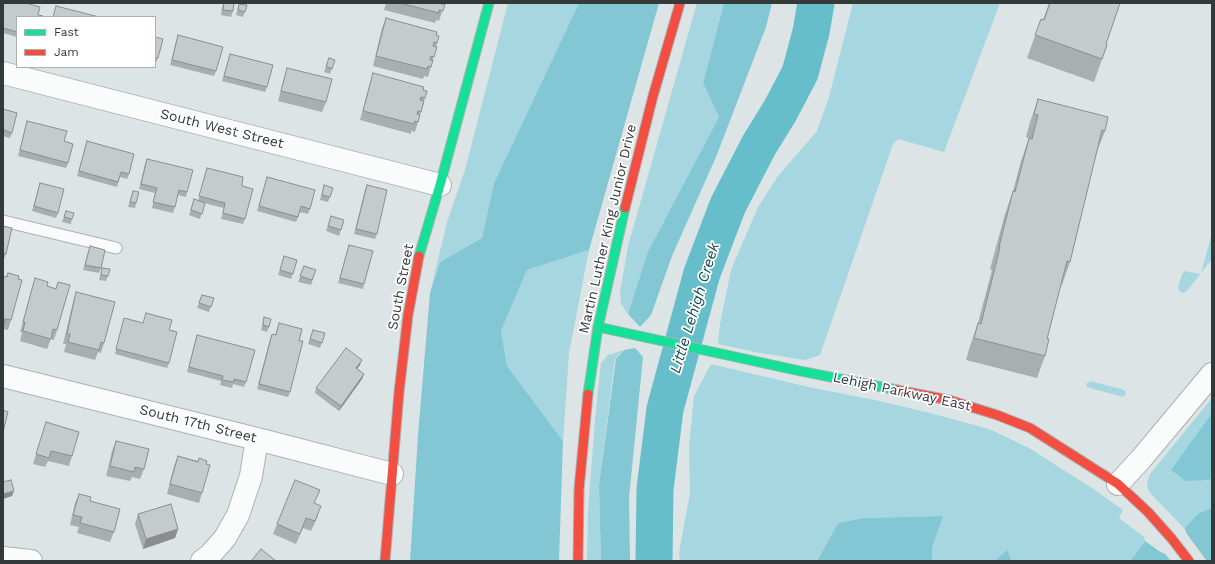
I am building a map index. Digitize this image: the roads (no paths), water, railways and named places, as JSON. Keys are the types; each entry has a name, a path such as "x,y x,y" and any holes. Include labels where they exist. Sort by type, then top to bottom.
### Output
{"street":[{"name":"South Street","path":"385,561 399,392 416,264 440,185 489,3"},
{"name":"Martin Luther King Junior Drive","path":"578,561 579,489 586,408 598,327 618,234 653,96 680,3"},
{"name":"South West Street","path":"3,73 440,185"},
{"name":"Lehigh Parkway East","path":"598,327 759,362 949,400 997,415 1030,428 1059,445 1118,484 1148,512 1189,561"},
{"path":"1118,484 1141,459 1212,374"},
{"name":"South 17th Street","path":"3,376 392,474"},
{"path":"202,561 210,555 225,538 238,516 251,476 257,439"},
{"path":"3,558 32,561"}],"lane":[{"path":"3,221 116,248"}],"waterway":[{"name":"Little Lehigh Creek","path":"654,561 655,489 665,409 702,273 728,205 759,145 780,111 800,73 811,32 816,3"}]}
